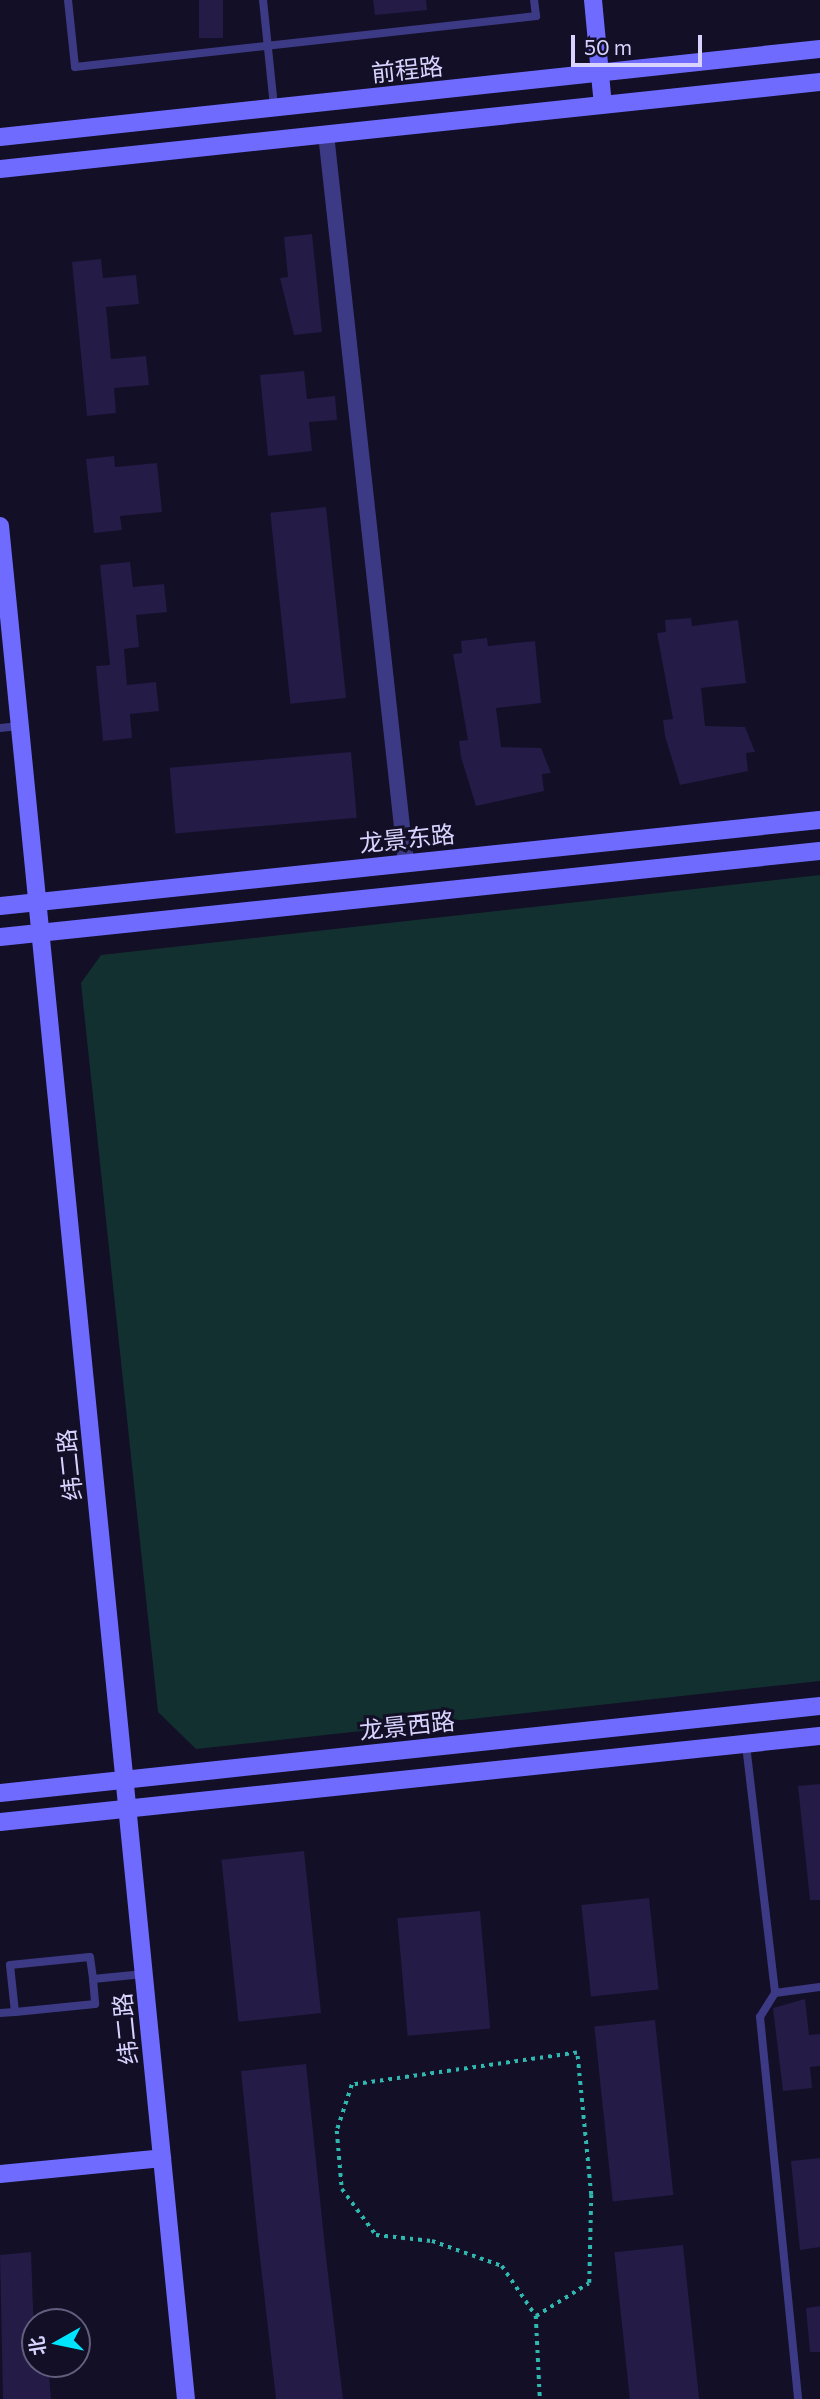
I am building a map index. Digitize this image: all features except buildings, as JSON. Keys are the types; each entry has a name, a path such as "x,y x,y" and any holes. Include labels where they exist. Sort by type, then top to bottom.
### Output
{"main road":[{"path":"593,0 603,105"},
{"name":"前程路","path":"0,137 820,49"},
{"path":"0,169 820,82"},
{"name":"纬二路","path":"0,526 186,2399"},
{"name":"龙景东路","path":"0,906 820,820"},
{"path":"0,937 820,851"},
{"name":"龙景西路","path":"0,1793 820,1706"},
{"path":"0,1822 820,1736"},
{"path":"0,2175 162,2158"}],"street":[{"path":"326,134 406,863"}],"lane":[{"path":"68,0 75,66 536,16 534,0"},
{"path":"263,0 274,107"},
{"path":"0,728 20,726"},
{"path":"746,1744 775,1993 760,2017 797,2399"},
{"path":"0,1966 90,1957 95,2004 0,2013"},
{"path":"10,1965 15,2012"},
{"path":"93,1979 144,1974"},
{"path":"775,1993 820,1987"}],"path":[{"path":"536,2316 589,2283 591,2195 577,2053 352,2085 337,2131 342,2189 376,2235 432,2241 502,2266 536,2316 540,2399"}],"green space":[{"path":"820,875 820,1681 196,1749 158,1712 81,983 101,955"}]}
